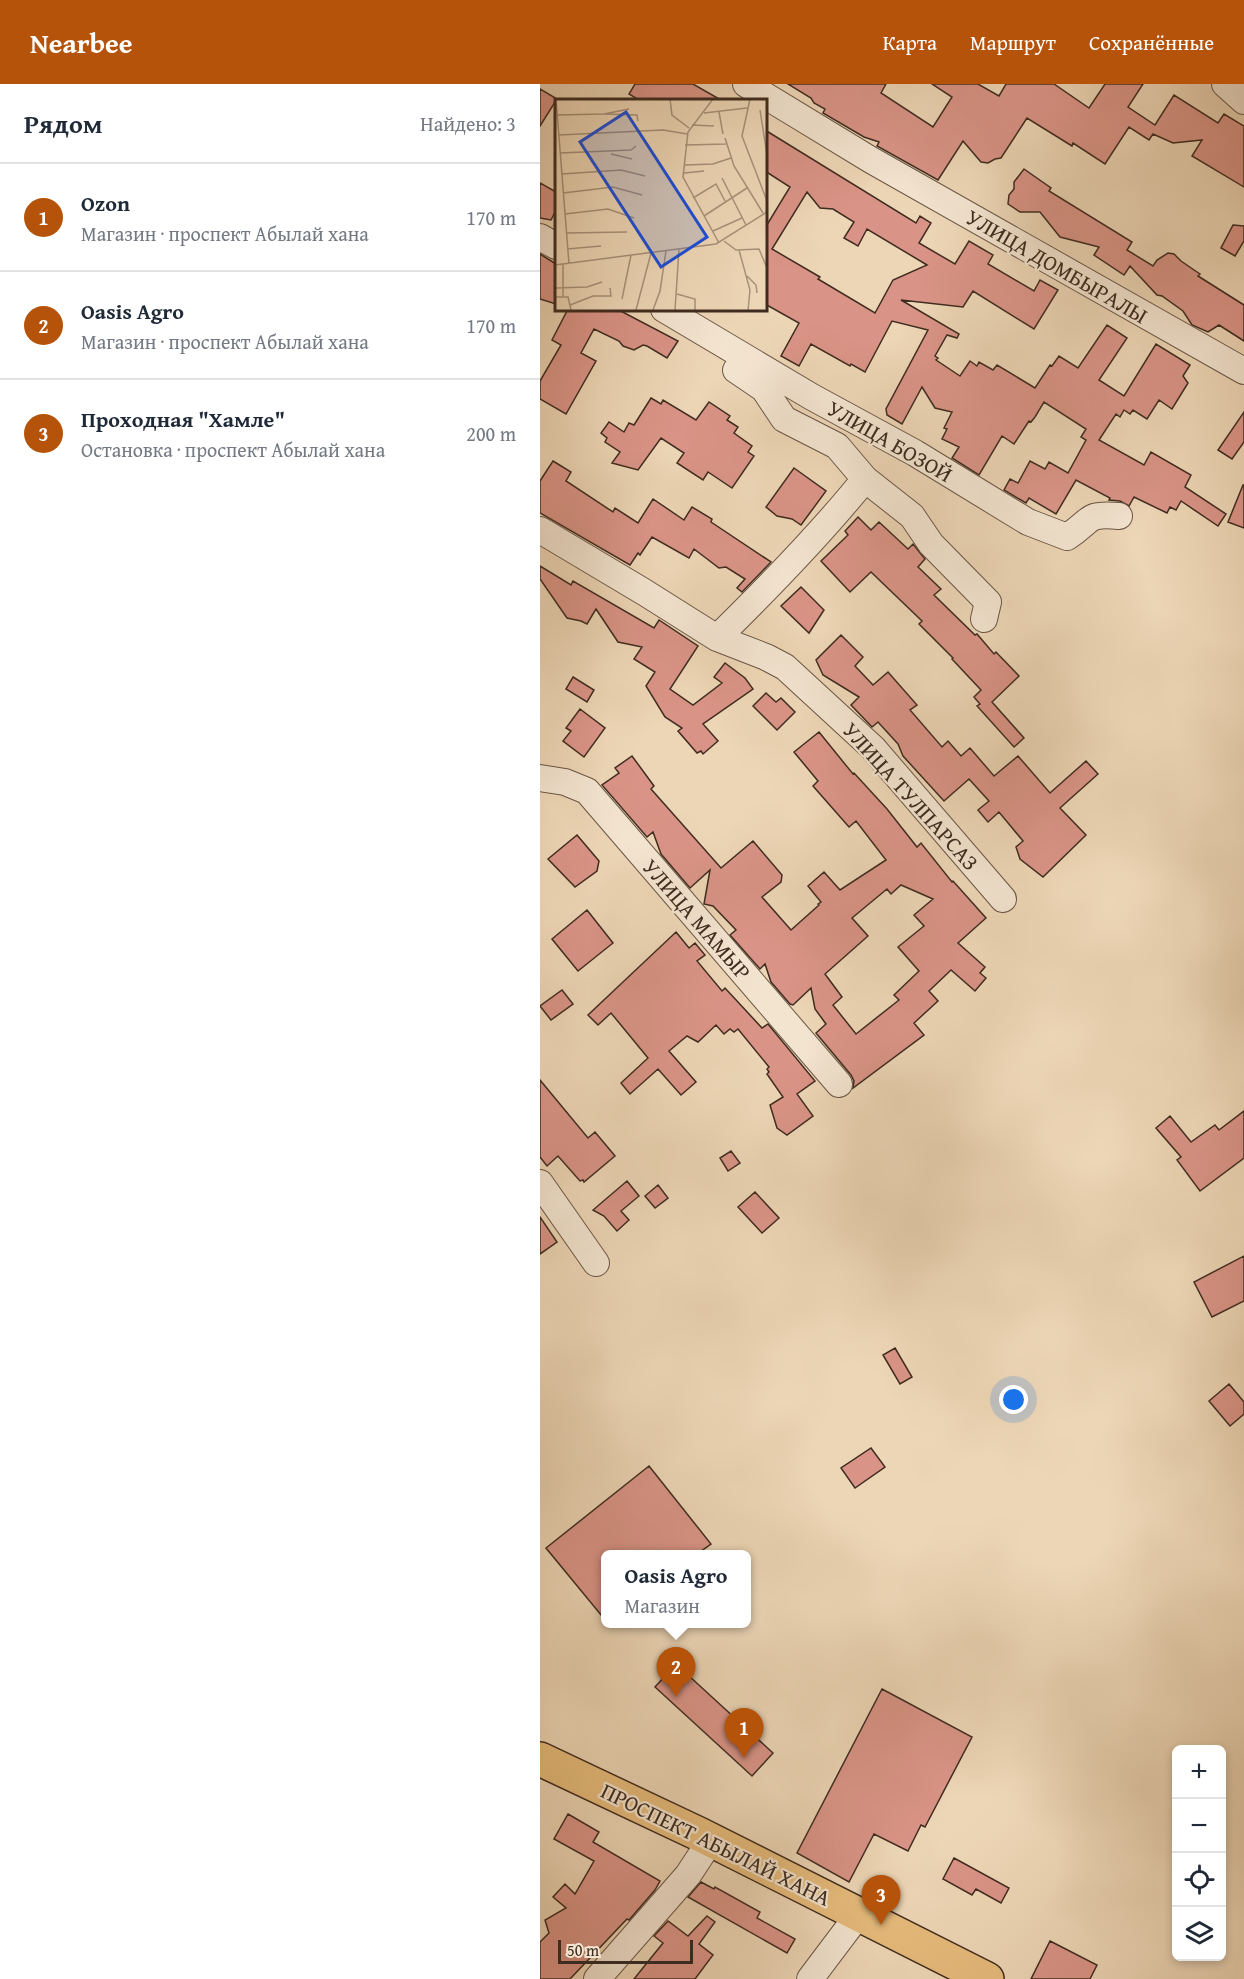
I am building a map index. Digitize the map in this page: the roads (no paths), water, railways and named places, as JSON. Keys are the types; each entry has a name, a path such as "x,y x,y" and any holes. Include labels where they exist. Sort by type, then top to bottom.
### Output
{"main road":[{"name":"ПРОСПЕКТ АБЫЛАЙ ХАНА","path":"540,1759 711,1840 987,1979"}],"street":[{"name":"УЛИЦА ДОМБЫРАЛЫ","path":"746,84 871,160 1244,371"},
{"path":"1225,84 1244,101"},
{"path":"540,237 555,245"},
{"name":"УЛИЦА БОЗОЙ","path":"666,310 812,397 915,453 1028,522 1067,537 1090,517 1100,514 1119,516"},
{"path":"697,328 694,339 764,389 784,419 837,446 866,479 912,516 931,544 987,602 984,619"},
{"path":"717,638 788,568 866,479"},
{"name":"УЛИЦА ТУЛПАРСАЗ","path":"540,530 717,638 785,667 873,748 1003,899"},
{"name":"УЛИЦА МАМЫР","path":"540,778 565,782 587,791 839,1084"},
{"path":"540,1183 596,1263"},
{"path":"597,1979 688,1875 711,1840"},
{"path":"810,1979 859,1914"}],"place":[{"name":"Oasis Agro","path":"676,1697"},
{"name":"Ozon","path":"744,1758"},
{"name":"Проходная \"Хамле\"","path":"881,1925"}]}
